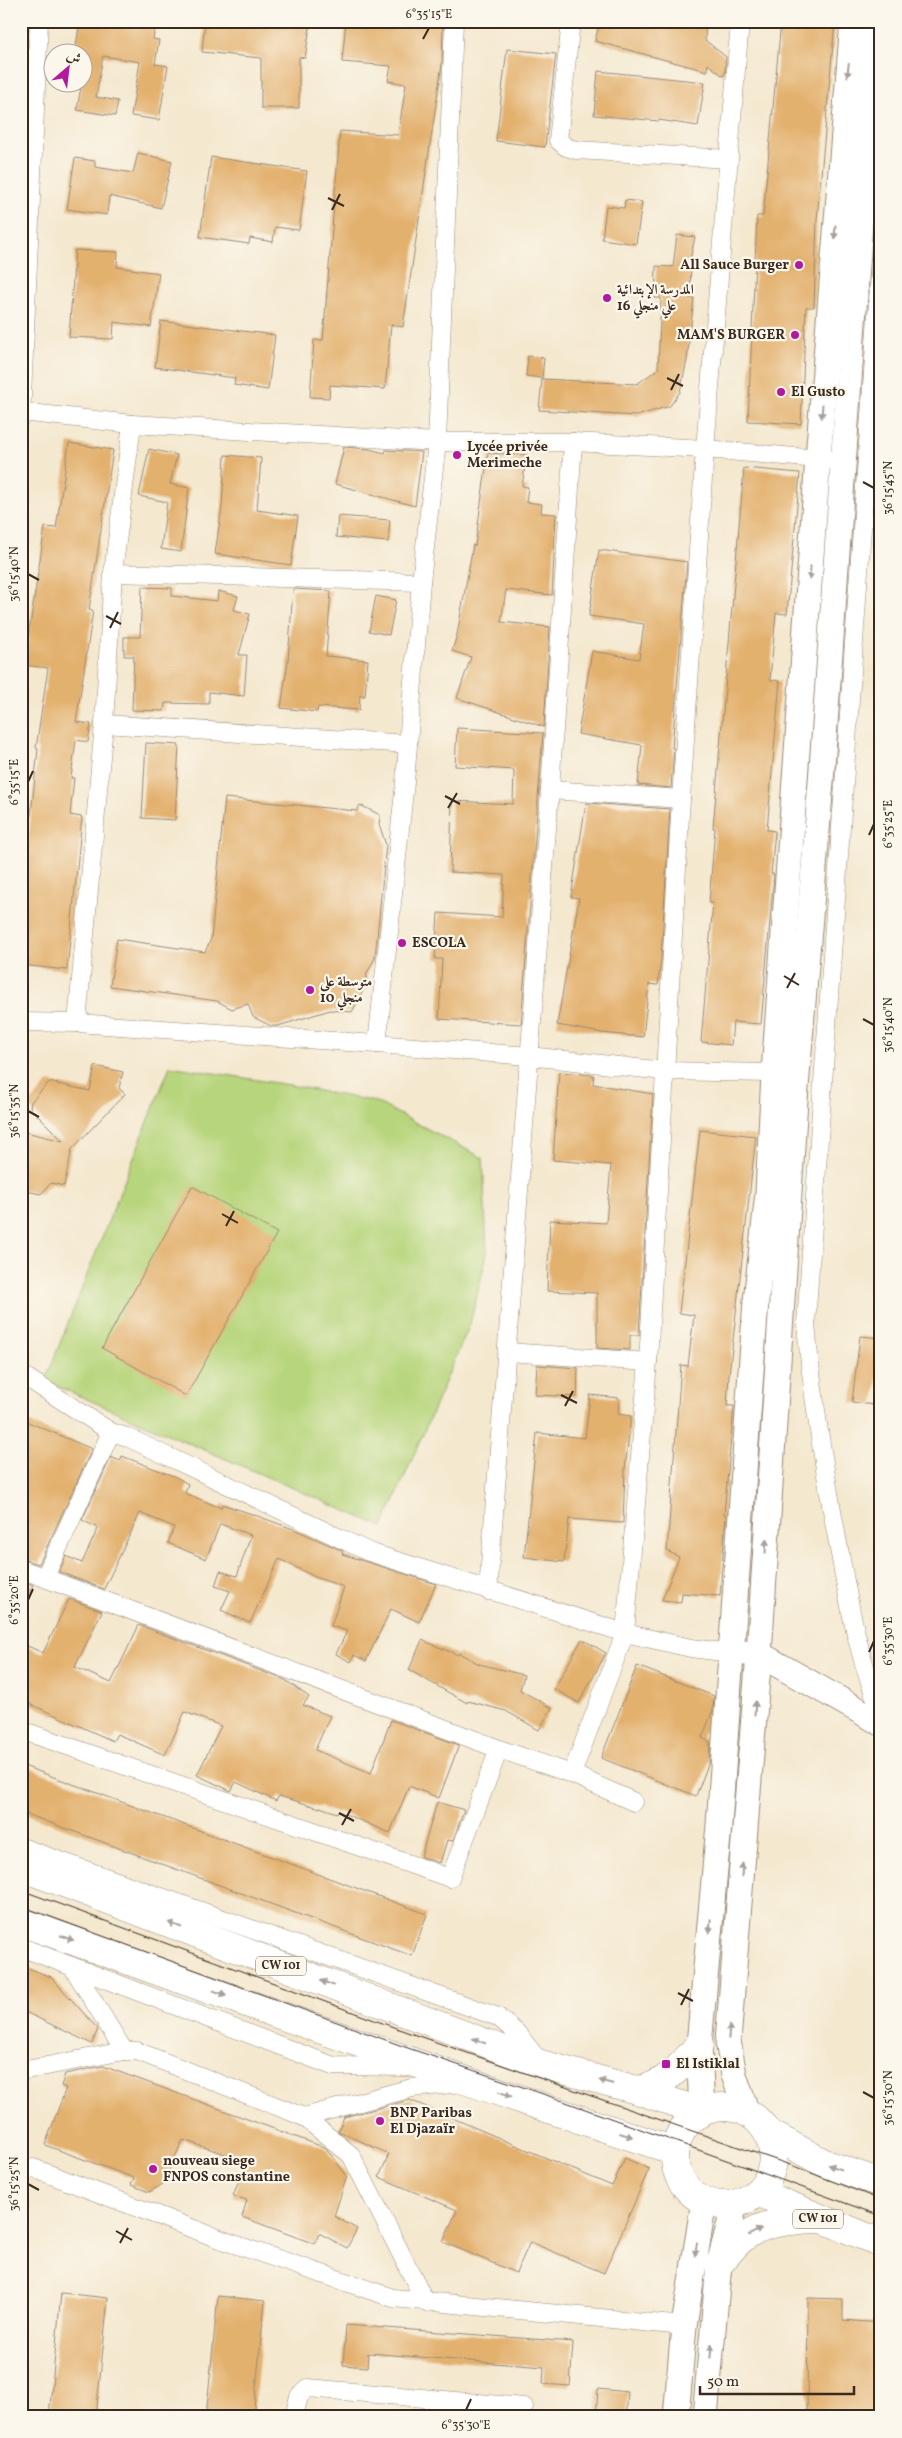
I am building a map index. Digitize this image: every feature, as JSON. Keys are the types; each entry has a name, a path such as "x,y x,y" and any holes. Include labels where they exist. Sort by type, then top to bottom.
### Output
{"main road":[{"path":"702,2112 699,2045 719,1825 756,1301 768,1193 774,1073 818,458 853,21"},
{"path":"747,2113 734,2075 728,2041 759,1654 795,1100 820,792 855,463 874,21"},
{"path":"731,1652 759,1654 881,1723"},
{"name":"CW 101","path":"21,1867 541,2064"},
{"path":"21,1922 546,2109 675,2151"},
{"path":"637,2090 650,2089 668,2076 699,2045"},
{"path":"541,2064 637,2090 702,2112"},
{"path":"746,2198 719,2204 704,2201 693,2194 678,2174 675,2151 677,2141 687,2123 702,2112 727,2107 747,2113 758,2121 767,2132 826,2164 881,2183"},
{"path":"705,2417 719,2264 746,2198 768,2176 773,2158 767,2132"},
{"name":"CW 101","path":"746,2198 819,2219 881,2243"},
{"path":"676,2417 684,2326 704,2201"},
{"path":"719,2264 743,2237 767,2226 793,2220 819,2219"}],"street":[{"path":"21,418 28,104 39,21"},
{"path":"377,1044 408,744 421,582 437,442 454,21"},
{"path":"572,21 558,140 561,144 576,150 729,159"},
{"path":"572,1774 625,1634 648,1362 664,1071 705,449 740,21"},
{"path":"881,259 855,463 806,1324 822,1456 852,1618 864,1666 881,1711"},
{"path":"22,412 132,424 437,442 573,442 705,449 818,458 855,463"},
{"path":"77,1023 104,724 114,573 132,424"},
{"path":"488,1591 550,790 573,442"},
{"path":"114,573 421,582"},
{"path":"104,724 408,744"},
{"path":"550,790 681,799"},
{"path":"21,1022 77,1023 377,1044 529,1056 664,1071 774,1073"},
{"path":"508,1352 648,1362"},
{"path":"24,1380 110,1432 127,1437 369,1552 625,1634 691,1648 731,1652"},
{"path":"45,1577 110,1432"},
{"path":"21,1569 499,1749 572,1774 634,1802"},
{"path":"21,1730 450,1878 499,1749"},
{"path":"21,1847 498,2017 518,2034 541,2064"},
{"path":"21,1946 333,2066 430,2067"},
{"path":"72,1966 124,2051"},
{"path":"21,2070 124,2051 137,2052 172,2063 304,2117 351,2155 426,2302"},
{"path":"304,2117 412,2088 472,2082"},
{"path":"33,2168 225,2241 393,2298 684,2326"},
{"path":"294,2417 299,2396 308,2388 524,2407"}],"green space":[{"path":"170,1066 289,1085 376,1102 483,1158 487,1254 470,1324 383,1527 45,1381"}],"building":[{"path":"80,21 156,21 153,39 159,40 155,64 168,66 159,120 131,116 140,62 103,56 96,97 118,101 115,116 77,110 80,92 92,92 92,42 77,42"},
{"path":"205,21 311,21 305,58 299,57 299,108 261,108 261,58 202,52"},
{"path":"346,21 443,21 442,64 403,327 391,325 385,389 330,385 329,398 310,397 314,340 323,340 340,131 398,135 406,84 388,81 391,66 342,62"},
{"path":"600,21 706,21 705,40 726,57 725,73 723,76 708,64 707,71 595,41"},
{"path":"781,21 835,22 817,219 814,307 806,307 801,424 748,421 757,216 763,216"},
{"path":"507,49 556,54 545,147 496,141"},
{"path":"598,71 705,82 698,126 659,120 594,115"},
{"path":"138,153 172,161 161,208 109,196 107,215 67,209 75,158 95,161 95,167 133,173"},
{"path":"211,157 307,171 299,230 275,227 273,242 250,238 249,244 200,237"},
{"path":"625,200 642,202 636,244 602,239 606,206 624,208"},
{"path":"677,235 695,237 691,255 690,298 694,298 687,360 680,392 670,406 636,416 539,410 542,379 637,384 658,369 661,298 655,298 656,266 673,267"},
{"path":"75,250 118,252 117,267 159,273 151,327 114,322 113,339 69,337"},
{"path":"161,321 275,335 268,390 234,385 235,378 155,367"},
{"path":"528,356 544,358 542,378 526,376"},
{"path":"69,443 113,450 89,610 93,611 76,722 91,724 88,742 76,740 71,778 74,778 70,815 82,817 67,970 21,965 21,861 26,861 38,749 36,748 48,668 24,665 45,527 56,528"},
{"path":"344,447 369,449 385,453 386,450 422,452 415,506 335,484"},
{"path":"149,449 177,455 170,484 189,488 181,552 161,549 167,502 139,496"},
{"path":"488,453 527,455 522,486 528,487 526,502 542,504 541,513 556,514 552,595 506,590 501,622 550,627 544,727 457,698 471,657 452,651 457,635 473,545 475,546"},
{"path":"225,455 261,458 257,510 298,516 291,565 215,554 222,506"},
{"path":"744,468 800,473 787,614 776,613 770,680 780,681 767,830 775,831 771,874 774,874 761,1024 733,1022 731,1045 701,1042 713,903 709,903 715,828 713,828"},
{"path":"338,516 390,520 388,542 336,537"},
{"path":"599,550 687,562 672,748 674,748 671,788 638,785 642,745 578,734 592,651 639,659 644,624 589,616"},
{"path":"142,587 172,588 172,596 217,601 218,591 238,596 234,610 250,614 239,655 247,655 244,696 209,692 209,704 165,703 164,711 132,710 134,656 124,656 124,637 140,637"},
{"path":"293,589 331,591 326,656 368,660 365,696 360,695 359,710 318,707 317,712 281,708 288,661"},
{"path":"376,596 396,600 389,635 369,631"},
{"path":"457,728 543,733 521,1024 439,1019 442,959 435,959 438,913 502,917 504,875 450,872 452,801 513,804 514,770 455,766"},
{"path":"146,743 179,745 175,820 142,818"},
{"path":"225,798 357,811 360,805 380,815 379,824 386,845 375,958 367,973 366,985 352,1012 330,1010 278,1026 271,1026 253,1017 248,1004 232,1009 217,1001 110,986 117,939 205,952 211,939"},
{"path":"586,803 670,809 658,985 649,984 643,1037 602,1033 557,1025 579,898 571,897"},
{"path":"95,1066 123,1072 119,1088 125,1094 72,1149 64,1186 51,1183 41,1194 21,1190 21,1131 63,1141 30,1108 31,1102 49,1082 90,1091"},
{"path":"559,1072 594,1075 593,1084 653,1094 639,1335 630,1335 630,1350 597,1348 597,1293 547,1291 550,1220 606,1223 611,1165 553,1160"},
{"path":"700,1130 756,1136 729,1375 727,1406 734,1406 724,1514 726,1515 720,1596 682,1593 681,1602 662,1600 679,1557 667,1551 681,1365 688,1366 694,1315 679,1313"},
{"path":"192,1186 277,1233 186,1396 102,1348"},
{"path":"860,1336 881,1338 874,1405 852,1402"},
{"path":"537,1365 578,1368 577,1397 535,1395"},
{"path":"590,1395 619,1398 618,1414 631,1416 625,1469 623,1523 569,1519 564,1562 524,1557 537,1433 585,1438"},
{"path":"21,1419 92,1449 39,1564 21,1559"},
{"path":"122,1456 176,1477 188,1484 185,1493 221,1508 222,1504 252,1514 296,1530 343,1551 342,1554 436,1584 419,1622 391,1609 366,1661 354,1655 351,1662 336,1654 347,1631 331,1626 344,1587 315,1577 279,1559 250,1623 221,1610 230,1591 215,1586 220,1571 237,1576 251,1535 220,1524 206,1559 168,1543 174,1527 140,1513 104,1589 59,1572 66,1556 82,1563 98,1528 82,1520 111,1457 120,1461"},
{"path":"21,1580 33,1585 21,1610"},
{"path":"69,1599 102,1611 75,1667 111,1683 139,1625 285,1680 309,1697 303,1705 330,1716 315,1750 371,1773 391,1720 459,1745 439,1798 409,1786 390,1833 338,1811 337,1813 279,1796 276,1801 236,1782 231,1791 197,1775 221,1726 185,1712 165,1755 117,1734 113,1741 21,1700 21,1643 43,1653"},
{"path":"582,1639 606,1653 579,1703 554,1689"},
{"path":"422,1640 458,1655 459,1653 479,1664 524,1675 520,1690 552,1708 539,1730 506,1711 468,1701 467,1703 409,1670"},
{"path":"637,1666 714,1696 713,1710 702,1738 710,1742 709,1762 696,1796 601,1758"},
{"path":"21,1765 427,1914 412,1956 21,1812"},
{"path":"437,1802 464,1810 453,1841 447,1840 440,1863 421,1857"},
{"path":"21,1965 51,1977 98,2029 92,2044 21,2010"},
{"path":"103,2066 326,2148 347,2176 334,2216 357,2229 347,2248 319,2233 315,2244 242,2217 247,2200 233,2196 246,2161 183,2140 162,2185 149,2192 131,2185 134,2178 45,2145 66,2088 61,2086 65,2074"},
{"path":"410,2100 612,2186 625,2158 649,2169 604,2273 530,2242 516,2273 443,2242 457,2210 379,2177 389,2154 338,2131 344,2117"},
{"path":"61,2293 108,2298 96,2417 49,2417"},
{"path":"218,2296 265,2301 253,2417 206,2417"},
{"path":"808,2298 843,2299 843,2320 881,2323 881,2417 807,2417"},
{"path":"346,2325 573,2342 570,2386 543,2384 544,2367 368,2353 367,2367 343,2365"},
{"path":"598,2389 628,2392 626,2417 596,2417"}],"tram line":[{"path":"21,1890 407,2032 796,2167 881,2200"},
{"path":"21,1906 405,2047 552,2097 881,2216"}],"place":[{"name":"All Sauce Burger","path":"799,265"},
{"name":"المدرسة الإبتدائية علي منجلي 16","path":"607,298"},
{"name":"MAM'S BURGER","path":"795,335"},
{"name":"El Gusto","path":"781,392"},
{"name":"Lycée privée Merimeche","path":"457,455"},
{"name":"ESCOLA","path":"402,943"},
{"name":"متوسطة علي منجلي 10","path":"310,990"},
{"name":"El Istiklal","path":"666,2064"},
{"name":"BNP Paribas El Djazaïr","path":"380,2121"},
{"name":"nouveau siege FNPOS constantine","path":"153,2169"}]}
